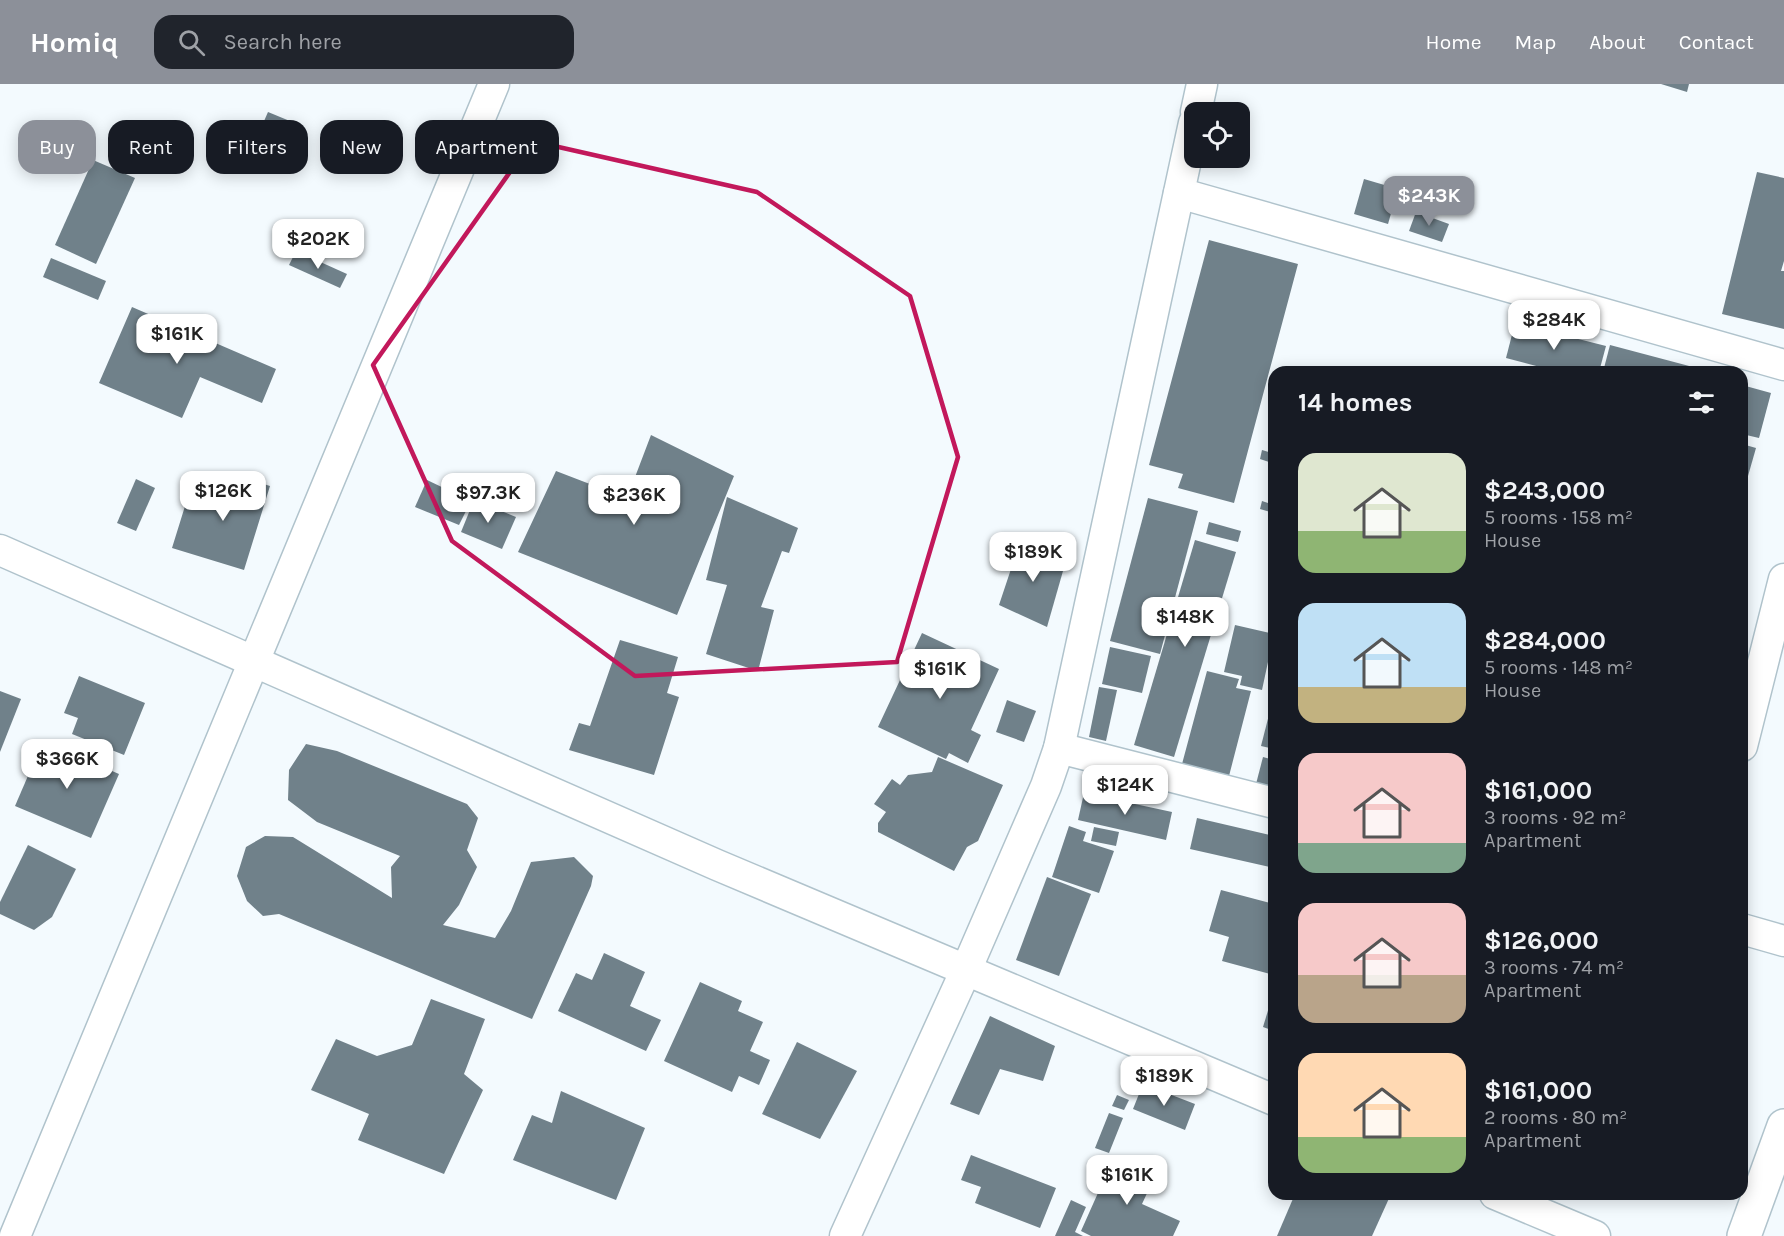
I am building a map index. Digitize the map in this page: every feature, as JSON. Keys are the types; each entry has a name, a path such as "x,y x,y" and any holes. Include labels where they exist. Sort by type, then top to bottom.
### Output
{"main road":[{"path":"1744,1236 1784,1126"}],"street":[{"path":"15,1236 494,84"},
{"path":"1198,102 1202,84"},
{"path":"845,1236 966,970 1046,786 1059,748 1184,168"},
{"path":"1179,193 1784,365"},
{"path":"0,550 717,865 1268,1097"},
{"path":"1748,722 1784,579"},
{"path":"1059,748 1268,801"},
{"path":"1748,931 1784,941"},
{"path":"1509,1200 1595,1236"}],"highlighted area":[{"path":"532,141 757,192 910,296 958,457 897,662 635,676 452,541 373,365"}],"building":[{"path":"1661,84 1689,84 1687,92"},
{"path":"268,112 287,120 265,120"},
{"path":"96,161 108,166 108,174 126,174 135,178 96,264 55,245 87,174 96,174"},
{"path":"1757,172 1784,178 1784,261 1781,271 1784,271 1784,329 1722,314"},
{"path":"1364,179 1398,189 1388,224 1354,214"},
{"path":"1416,212 1449,224 1442,242 1409,231"},
{"path":"1209,240 1298,264 1271,366 1268,366 1268,376 1234,503 1178,488 1183,474 1149,465"},
{"path":"296,251 347,274 340,288 289,265"},
{"path":"51,258 106,281 98,300 43,277"},
{"path":"132,307 276,369 262,403 200,377 182,418 99,383"},
{"path":"1515,323 1606,346 1601,366 1536,366 1506,358"},
{"path":"1610,345 1689,366 1605,366"},
{"path":"1748,387 1771,393 1759,438 1748,435"},
{"path":"651,435 734,476 677,615 518,552 556,471 621,496 632,485"},
{"path":"1748,446 1756,448 1748,476"},
{"path":"1262,450 1268,452 1268,462 1260,459"},
{"path":"229,473 270,486 244,570 172,548 190,490 221,500"},
{"path":"136,479 155,488 136,531 117,523"},
{"path":"427,480 471,501 459,525 415,507"},
{"path":"727,497 798,528 789,553 782,551 761,607 774,610 758,671 706,654 727,585 706,580"},
{"path":"1148,498 1198,511 1160,654 1110,641"},
{"path":"474,500 516,517 502,549 461,532"},
{"path":"1262,501 1268,503 1268,511 1260,509"},
{"path":"1209,522 1241,531 1238,542 1206,534"},
{"path":"1195,540 1236,552 1174,757 1134,745"},
{"path":"1020,542 1067,557 1047,627 999,605"},
{"path":"1235,625 1268,633 1268,662 1262,690 1240,685 1242,676 1224,672"},
{"path":"922,633 999,669 971,730 981,735 968,763 949,753 946,759 878,727"},
{"path":"620,640 678,657 667,693 679,697 654,775 569,750 579,723 590,726"},
{"path":"1110,647 1151,656 1142,693 1102,684"},
{"path":"1207,671 1239,679 1236,688 1251,691 1229,776 1182,764"},
{"path":"79,676 145,703 124,755 72,734 78,718 64,713"},
{"path":"1099,687 1117,690 1106,741 1089,737"},
{"path":"0,691 21,699 0,752"},
{"path":"1007,700 1036,711 1024,742 996,732"},
{"path":"1268,719 1268,748 1261,746"},
{"path":"43,741 119,774 91,838 15,806"},
{"path":"306,744 337,751 467,804 478,818 467,850 477,867 459,905 443,925 495,938 511,911 531,862 574,857 593,876 591,886 532,1019 279,914 263,916 247,901 237,876 246,847 265,836 293,837 392,898 391,867 400,856 317,822 288,800 289,770"},
{"path":"938,757 1003,785 978,841 967,847 954,871 878,832 878,823 886,812 874,804 892,779 900,785 908,775 932,772"},
{"path":"1263,757 1268,758 1268,787 1256,784"},
{"path":"1084,793 1172,812 1166,840 1078,820"},
{"path":"1197,818 1268,835 1268,867 1190,849"},
{"path":"1069,826 1086,832 1083,841 1114,851 1099,893 1052,877"},
{"path":"1094,827 1119,832 1116,846 1091,841"},
{"path":"28,845 76,869 52,917 34,930 0,914 0,902"},
{"path":"1047,877 1091,894 1059,976 1016,960"},
{"path":"1221,890 1268,902 1268,973 1222,961 1229,937 1209,931"},
{"path":"604,953 645,972 630,1006 661,1020 646,1051 558,1011 576,973 592,980"},
{"path":"700,982 742,1001 738,1011 763,1022 750,1051 770,1060 759,1085 739,1076 732,1092 664,1061"},
{"path":"431,999 485,1019 464,1074 483,1090 444,1174 358,1140 369,1114 311,1090 336,1039 377,1056 412,1045"},
{"path":"1268,1010 1268,1029 1263,1027"},
{"path":"990,1016 1055,1046 1043,1081 1000,1069 979,1115 950,1104"},
{"path":"797,1042 857,1071 820,1139 762,1114"},
{"path":"1143,1084 1195,1104 1185,1130 1133,1109"},
{"path":"561,1091 645,1128 616,1200 513,1160 532,1115 552,1123"},
{"path":"1117,1095 1129,1100 1124,1110 1112,1106"},
{"path":"1109,1113 1123,1118 1109,1153 1095,1148"},
{"path":"971,1155 1056,1188 1040,1228 975,1203 981,1187 961,1180"},
{"path":"1114,1157 1155,1176 1142,1204 1180,1221 1173,1236 1091,1236 1081,1231"},
{"path":"1071,1200 1086,1207 1075,1232 1083,1236 1055,1236"},
{"path":"1292,1200 1388,1200 1372,1236 1277,1236"}]}
